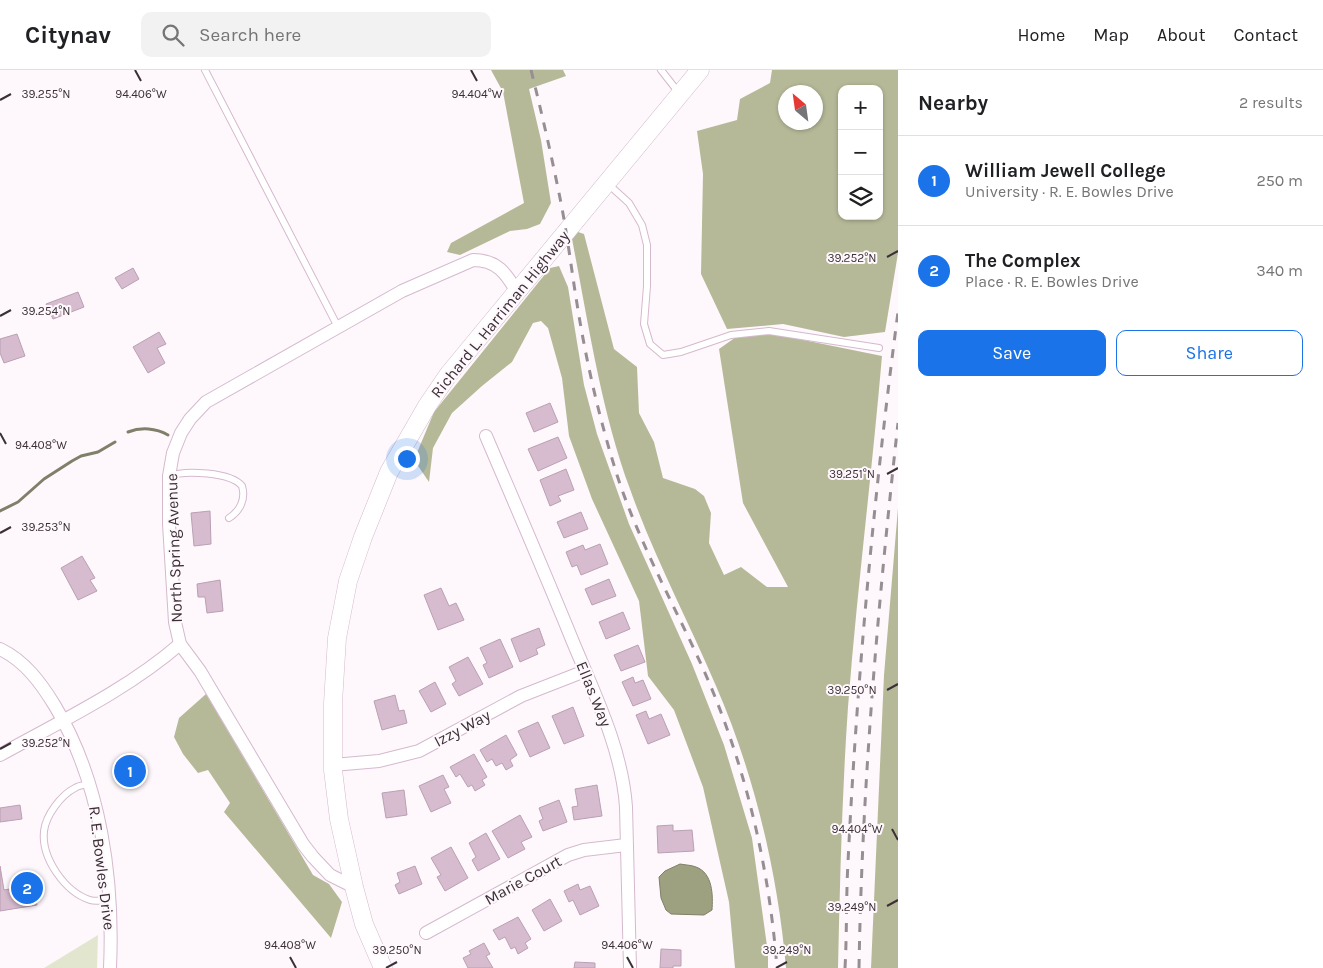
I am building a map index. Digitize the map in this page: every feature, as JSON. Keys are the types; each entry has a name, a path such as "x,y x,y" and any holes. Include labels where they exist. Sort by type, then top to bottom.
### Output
{"main road":[{"name":"Richard L. Harriman Highway","path":"383,968 364,924 354,887 339,819 333,764 333,703 337,638 348,581 363,537 389,472 427,406 448,375 700,70"}],"street":[{"name":"North Spring Avenue","path":"354,887 330,875 303,844 200,672 180,644 175,622 169,524 169,476 173,453 190,419 206,402 402,292 473,260 484,260 497,266 507,276 517,292"},
{"name":"Ellas Way","path":"486,436 585,671 611,736 621,770 626,800 630,968"},
{"path":"0,756 137,676 180,644"},
{"name":"R. E. Bowles Drive","path":"0,649 27,668 48,696 63,720 90,784 100,830 110,900 110,968"},
{"name":"Izzy Way","path":"333,764 379,761 419,751 521,696 585,671"},
{"name":"Marie Court","path":"426,933 568,855 584,850 626,844"}],"lane":[{"path":"205,70 338,329"},
{"path":"661,70 680,94"},
{"path":"607,184 629,203 642,225 647,245 647,286 644,324 650,344 663,355 681,352 731,335 769,331 879,348"},
{"path":"169,476 184,473 221,475 235,479 242,486 242,504 229,518"},
{"path":"90,784 75,787 49,814 44,832 47,856 60,878 74,892 92,900 110,900"}],"shaded area":[{"path":"491,70 563,70 566,76 529,89 541,140 551,203 540,224 527,229 510,231 460,255 447,252 451,243 524,203 503,92"},
{"path":"772,70 898,70 898,253 885,332 844,337 783,324 727,329 701,274 703,174 697,131 737,120 740,99 770,83"},
{"path":"578,232 584,234 614,349 637,367 639,413 654,442 663,478 695,489 704,496 711,513 709,543 724,575 741,567 767,587 788,587 743,503 719,349 736,337 774,334 882,356 848,707 838,968 786,968 777,897 770,860 753,789 742,754 716,686 639,514 611,429 596,366 572,239"},
{"path":"559,266 568,287 584,385 597,434 629,524 692,664 724,745 752,838 768,953 768,968 735,968 729,902 703,787 674,710 648,676 639,601 592,499 569,436 562,378 548,328 541,321 533,323 512,362 452,413 433,448 429,482 414,460 434,412 550,268"},
{"path":"898,508 898,968 871,968 884,675"},
{"path":"206,694 313,875 329,884 342,902 331,938 224,812 230,803 208,770 198,773 183,754 174,737 179,718"},
{"path":"680,864 694,866 702,870 709,880 712,892 712,910 704,915 671,914 666,910 661,898 659,877 665,871"},
{"path":"98,935 97,968 44,968"}],"building":[{"path":"133,268 139,279 122,289 115,278"},
{"path":"78,292 84,307 53,319 46,304"},
{"path":"159,332 166,344 157,348 165,363 148,373 133,347"},
{"path":"17,334 25,356 4,363 0,353 0,339"},
{"path":"550,403 558,422 534,432 526,413"},
{"path":"558,437 567,458 538,471 528,449"},
{"path":"566,469 574,490 558,496 561,501 550,506 540,480"},
{"path":"210,511 211,544 194,546 191,513"},
{"path":"581,512 588,529 564,538 557,522"},
{"path":"600,544 608,564 581,575 577,565 572,567 566,552 583,545 585,550"},
{"path":"82,556 95,578 90,580 97,591 78,600 61,568"},
{"path":"609,579 616,596 592,605 585,589"},
{"path":"220,580 223,611 207,613 205,597 198,597 197,584"},
{"path":"441,588 449,606 456,603 464,620 438,630 424,595"},
{"path":"623,612 630,629 606,639 599,622"},
{"path":"539,628 545,645 536,649 538,654 520,662 511,639"},
{"path":"500,639 513,667 489,678 483,665 487,663 480,648"},
{"path":"638,645 645,662 621,671 614,655"},
{"path":"468,657 483,684 459,696 452,684 456,681 449,667"},
{"path":"633,677 635,683 643,680 651,699 633,706 622,682"},
{"path":"435,682 446,704 431,712 419,691"},
{"path":"395,695 399,711 404,710 407,723 382,730 374,701"},
{"path":"573,707 584,736 564,744 552,716"},
{"path":"646,711 649,719 661,714 670,735 648,744 636,715"},
{"path":"538,722 550,748 530,757 518,731"},
{"path":"506,735 517,755 510,760 513,766 506,770 502,763 496,766 492,759 487,762 480,750"},
{"path":"474,754 487,777 482,780 485,785 475,791 472,785 468,787 460,774 456,777 450,767"},
{"path":"443,775 449,787 444,789 451,803 431,812 419,786"},
{"path":"597,785 602,816 574,820 572,807 578,806 575,789"},
{"path":"404,790 407,815 386,818 382,793"},
{"path":"559,800 567,822 543,831 539,821 543,819 539,808"},
{"path":"20,805 22,819 0,822 0,808"},
{"path":"520,815 532,837 521,842 525,849 508,858 492,831"},
{"path":"673,825 673,831 692,830 694,851 658,853 657,826"},
{"path":"486,833 500,859 478,871 472,860 476,857 469,843"},
{"path":"451,847 468,878 445,891 437,877 441,875 431,858"},
{"path":"0,866 4,890 34,885 37,905 0,911"},
{"path":"415,866 422,884 399,894 395,885 400,882 397,873"},
{"path":"578,884 580,890 590,886 599,906 580,915 573,900 569,902 564,891"},
{"path":"550,899 562,921 544,931 532,910"},
{"path":"518,917 531,939 525,943 528,948 518,954 515,947 511,949 505,937 499,940 493,930"},
{"path":"484,943 490,954 486,956 493,968 468,968 463,958 471,954 469,951"},
{"path":"661,949 681,950 681,966 660,968"},
{"path":"575,962 595,963 595,968 574,968"}],"waterway":[{"path":"128,432 148,429 168,435"},
{"path":"0,511 18,502 44,479 72,461 81,456 98,452 115,442"}],"railway":[{"path":"531,70 561,203 578,310 594,393 605,434 625,499 656,570 701,664 730,737 742,775 761,851 768,890 777,968"},
{"path":"845,968 848,862 861,655 881,449 898,312"},
{"path":"859,968 867,763 884,559 898,423"}],"place":[{"name":"William Jewell College","path":"130,771"},
{"name":"The Complex","path":"27,888"}]}
